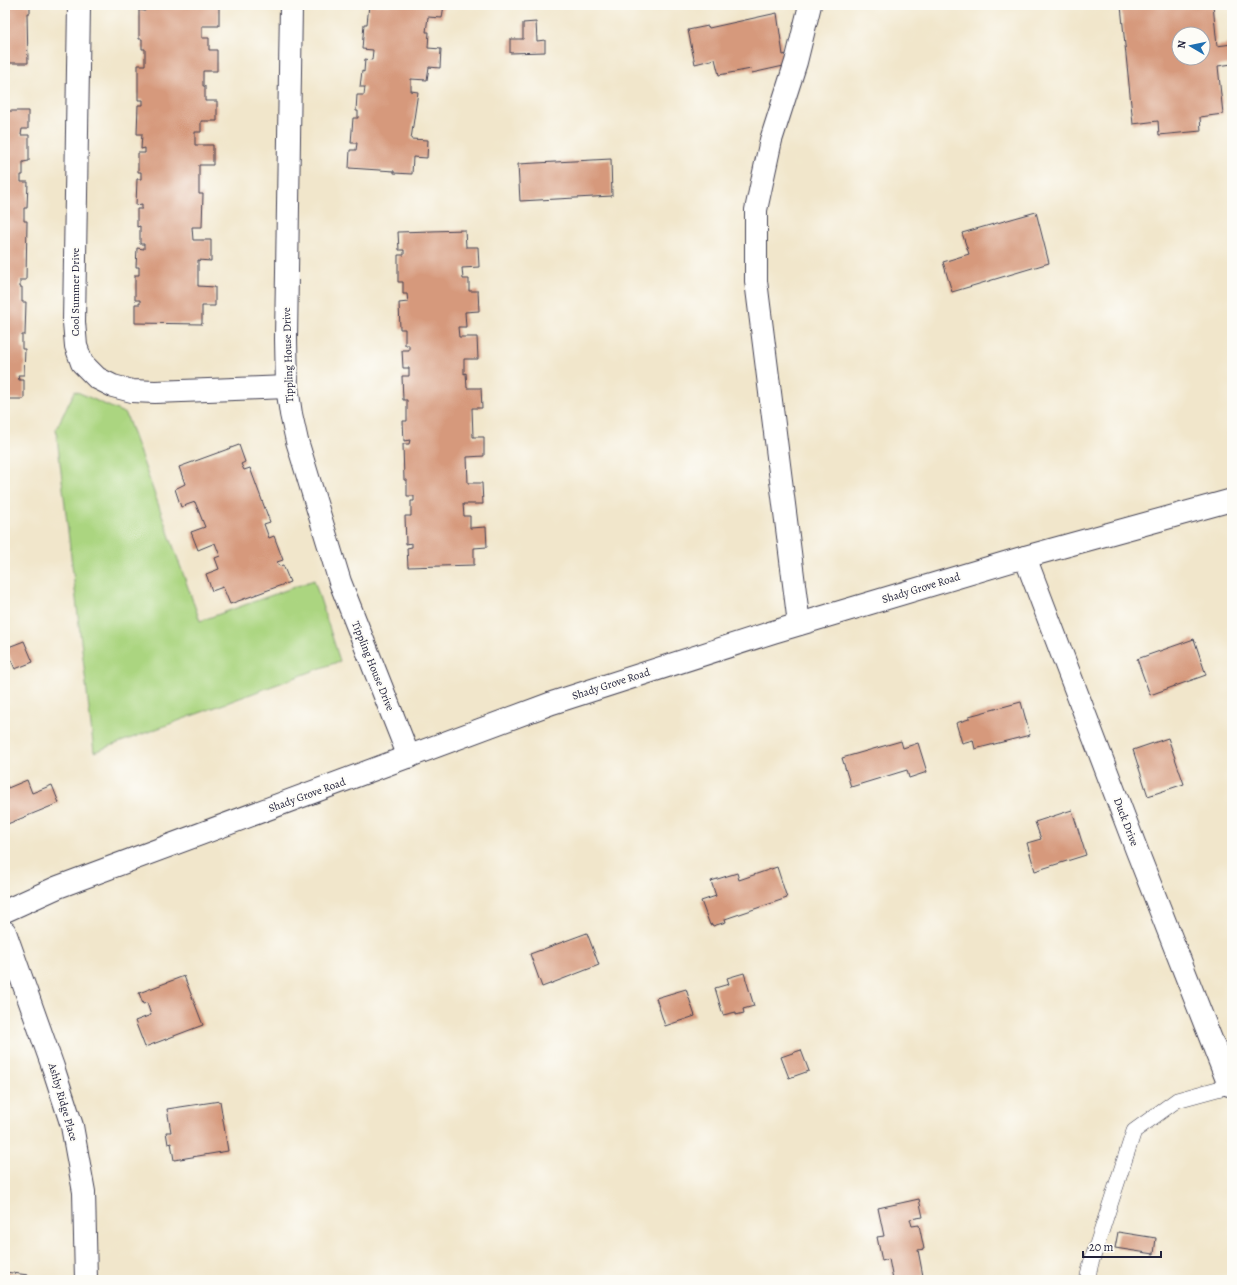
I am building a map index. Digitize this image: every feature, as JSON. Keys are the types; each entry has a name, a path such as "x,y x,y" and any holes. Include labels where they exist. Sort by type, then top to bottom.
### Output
{"street":[{"name":"Cool Summer Drive","path":"79,5 74,322 76,346 82,363 97,378 112,386 132,391 155,392 287,387"},
{"name":"Tippling House Drive","path":"291,5 286,339 287,387 291,414 297,442 340,582 409,757"},
{"path":"799,624 756,281 756,210 771,140 796,62 810,5"},
{"name":"Shady Grove Road","path":"5,911 58,887 552,703 799,624 1025,557 1232,500"},
{"name":"Duck Drive","path":"1025,557 1137,851 1230,1085"},
{"name":"Ashby Ridge Place","path":"5,932 53,1067 72,1126 84,1192 86,1280"}],"lane":[{"path":"1087,1280 1134,1131 1177,1100 1230,1085"}],"green space":[{"path":"75,391 126,414 200,621 314,580 340,661 94,752 56,429"}],"building":[{"path":"5,5 30,5 30,13 27,13 28,63 5,63"},
{"path":"140,5 219,6 219,26 202,26 202,38 209,38 209,50 217,50 217,71 203,71 203,86 205,86 205,101 217,101 217,121 201,121 201,132 195,132 195,145 213,145 213,165 199,165 199,194 203,194 202,227 192,227 193,240 211,240 211,261 198,260 198,286 215,287 215,306 202,306 202,324 135,323 135,304 140,304 140,300 135,300 135,275 139,275 139,267 136,267 137,248 144,249 144,244 140,244 140,226 137,227 137,209 142,209 142,204 136,205 137,179 141,179 141,172 138,172 138,153 145,153 145,148 141,149 142,134 137,134 138,105 143,105 143,100 138,100 138,65 145,65 145,49 142,49 142,39 139,39 139,10 145,11 145,7 140,7"},
{"path":"369,5 444,5 442,18 428,17 426,32 429,32 428,48 441,49 440,68 429,67 427,80 411,79 411,91 418,92 411,139 428,140 427,158 413,157 412,174 394,173 394,171 349,168 350,150 356,150 357,143 351,143 353,118 358,118 358,111 356,111 357,95 364,95 365,87 360,87 362,71 364,72 365,59 372,60 373,50 362,49 364,24 367,24"},
{"path":"1213,5 1217,46 1232,44 1232,64 1218,66 1223,114 1200,117 1201,131 1159,135 1158,121 1133,124 1121,6"},
{"path":"777,13 783,55 787,54 788,65 752,73 751,69 719,75 715,59 695,64 688,30 708,26 709,28"},
{"path":"536,22 537,41 545,40 545,52 510,53 510,39 523,39 523,23"},
{"path":"5,111 28,111 28,129 22,129 21,135 29,135 29,161 23,162 23,175 21,175 21,182 28,182 27,208 24,208 24,221 27,221 26,280 20,280 20,287 22,287 22,302 26,302 25,335 22,335 22,349 25,349 24,375 18,375 19,380 24,380 24,399 5,399"},
{"path":"611,159 612,196 520,201 518,164"},
{"path":"1036,212 1049,263 952,292 943,262 969,254 962,233"},
{"path":"465,230 466,247 478,247 479,267 462,268 463,279 469,279 469,291 478,291 479,311 465,312 466,327 458,327 459,337 477,337 478,359 464,359 464,374 466,373 467,388 481,388 482,408 472,408 473,437 484,437 484,456 467,457 468,483 482,483 483,504 463,504 464,516 470,516 470,528 486,527 487,547 474,548 474,565 408,567 407,548 412,547 412,543 406,544 405,516 411,516 411,501 414,501 414,496 407,496 407,480 404,480 403,444 409,444 410,440 404,441 403,421 407,421 407,400 403,400 402,376 409,376 409,368 403,368 402,350 409,350 409,345 405,345 405,329 400,329 399,303 408,302 407,294 403,294 403,282 398,282 398,255 404,255 404,250 399,250 398,232"},
{"path":"239,445 245,462 241,464 244,470 250,468 270,522 264,524 269,538 274,536 283,560 277,562 279,566 283,565 290,582 230,604 223,587 212,591 206,574 219,569 215,558 220,556 215,543 198,550 191,532 205,527 195,502 181,507 175,489 185,484 179,467"},
{"path":"1194,639 1206,675 1150,695 1137,659"},
{"path":"24,641 33,662 15,669 6,648"},
{"path":"1021,702 1030,735 975,749 973,740 962,743 956,723 969,719 969,716"},
{"path":"1168,738 1184,784 1148,796 1133,750"},
{"path":"901,741 903,748 918,743 927,772 909,778 907,770 851,787 842,758"},
{"path":"27,780 32,793 52,785 59,803 5,825 5,781 8,788"},
{"path":"1072,810 1086,855 1035,871 1027,843 1041,839 1035,822"},
{"path":"777,867 787,898 725,919 726,922 713,926 712,924 710,925 701,901 716,896 711,881 737,873 739,880"},
{"path":"587,933 599,965 542,987 530,954"},
{"path":"744,973 754,1006 743,1009 744,1013 736,1015 736,1012 723,1015 715,988 729,984 727,978"},
{"path":"184,976 203,1025 145,1047 135,1021 151,1015 147,1003 143,1004 139,993"},
{"path":"686,989 695,1016 665,1026 656,998"},
{"path":"801,1050 809,1071 789,1078 781,1057"},
{"path":"220,1101 228,1151 174,1160 171,1143 168,1144 166,1132 171,1132 167,1109"},
{"path":"919,1199 923,1217 910,1219 912,1226 919,1225 924,1249 918,1250 923,1276 893,1280 889,1259 882,1261 877,1237 884,1236 878,1208"},
{"path":"1118,1232 1156,1238 1154,1254 1115,1248"},
{"path":"5,1272 28,1275 27,1280 5,1280"}]}
